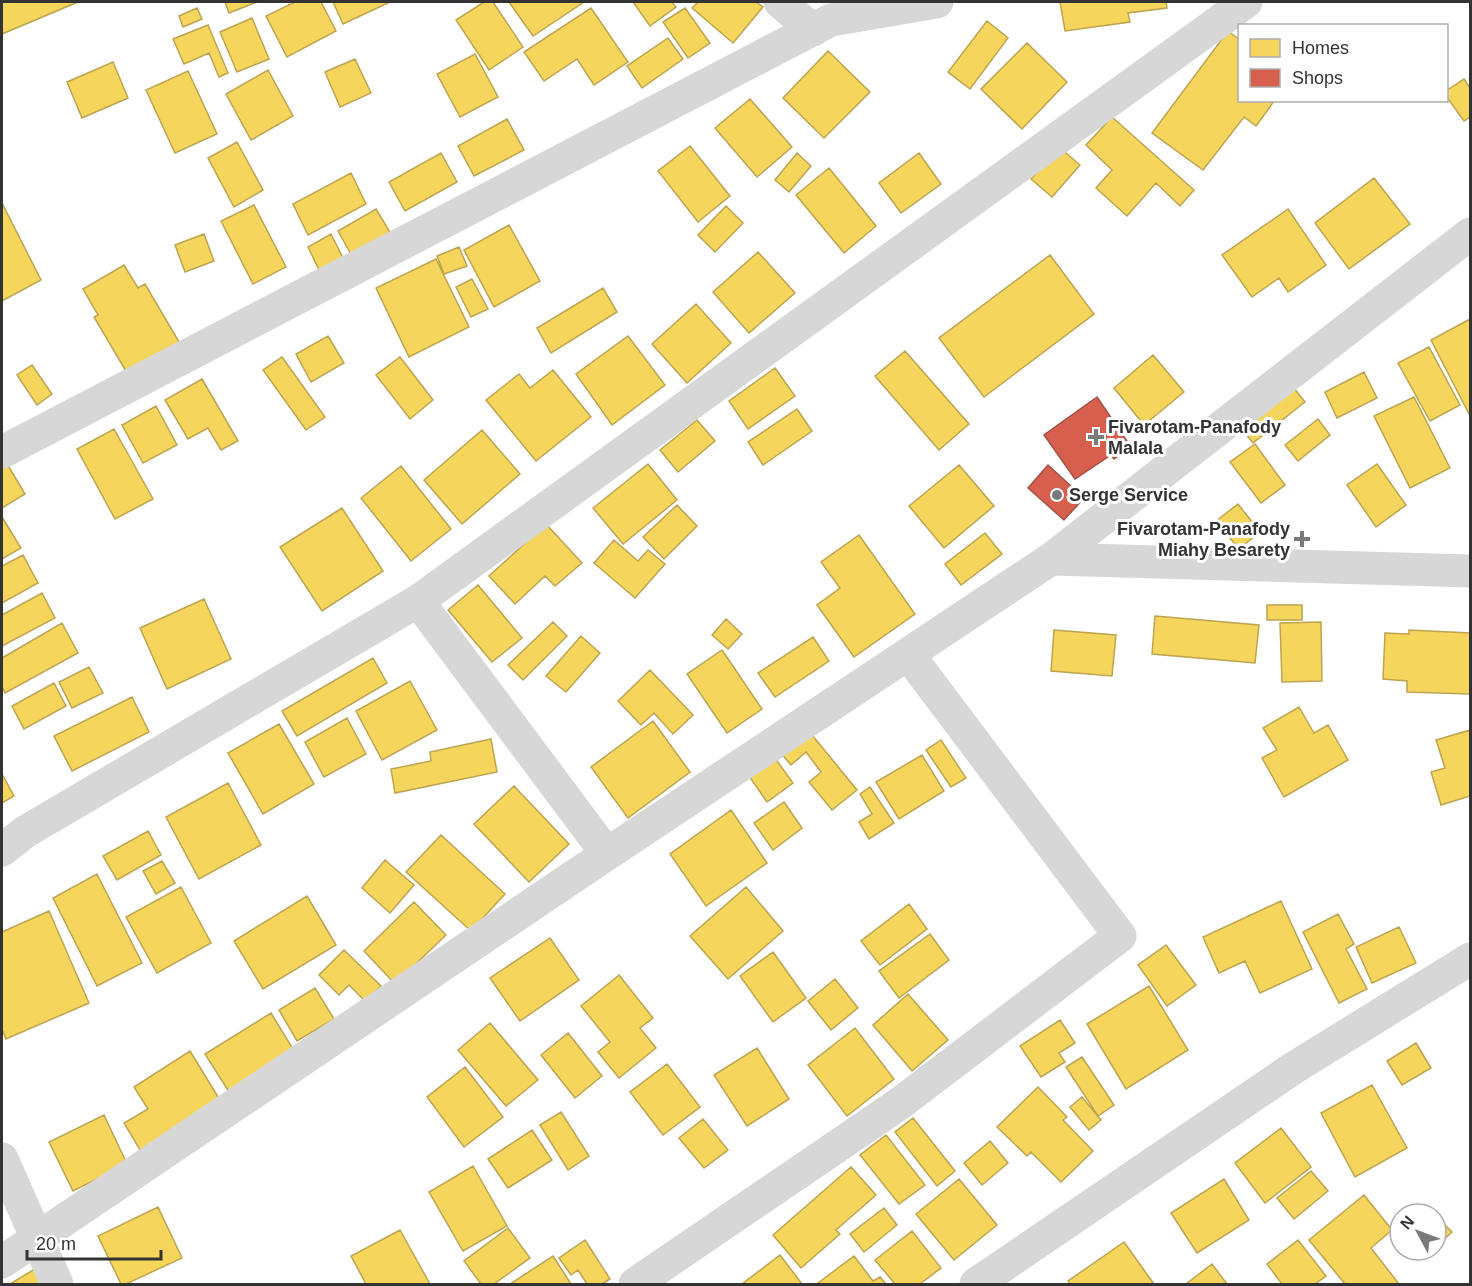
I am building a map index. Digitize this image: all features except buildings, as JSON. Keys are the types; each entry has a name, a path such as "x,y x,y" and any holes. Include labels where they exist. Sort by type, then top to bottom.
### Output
{"street":[{"path":"780,2 813,30"},
{"path":"2,452 831,20 937,2"},
{"path":"2,850 35,826 418,601 1246,2"},
{"path":"2,1262 1051,559 1470,234"},
{"path":"1051,559 1470,571"},
{"path":"418,601 608,854"},
{"path":"635,1284 899,1104 1120,936 908,654"},
{"path":"975,1284 1292,1069 1470,959"},
{"path":"2,1159 57,1284"}],"place":[{"name":"Fivarotam-Panafody Malala","path":"1096,437"},
{"name":"Serge Service","path":"1057,495"},
{"name":"Fivarotam-Panafody Miahy Besarety","path":"1302,539"}]}
